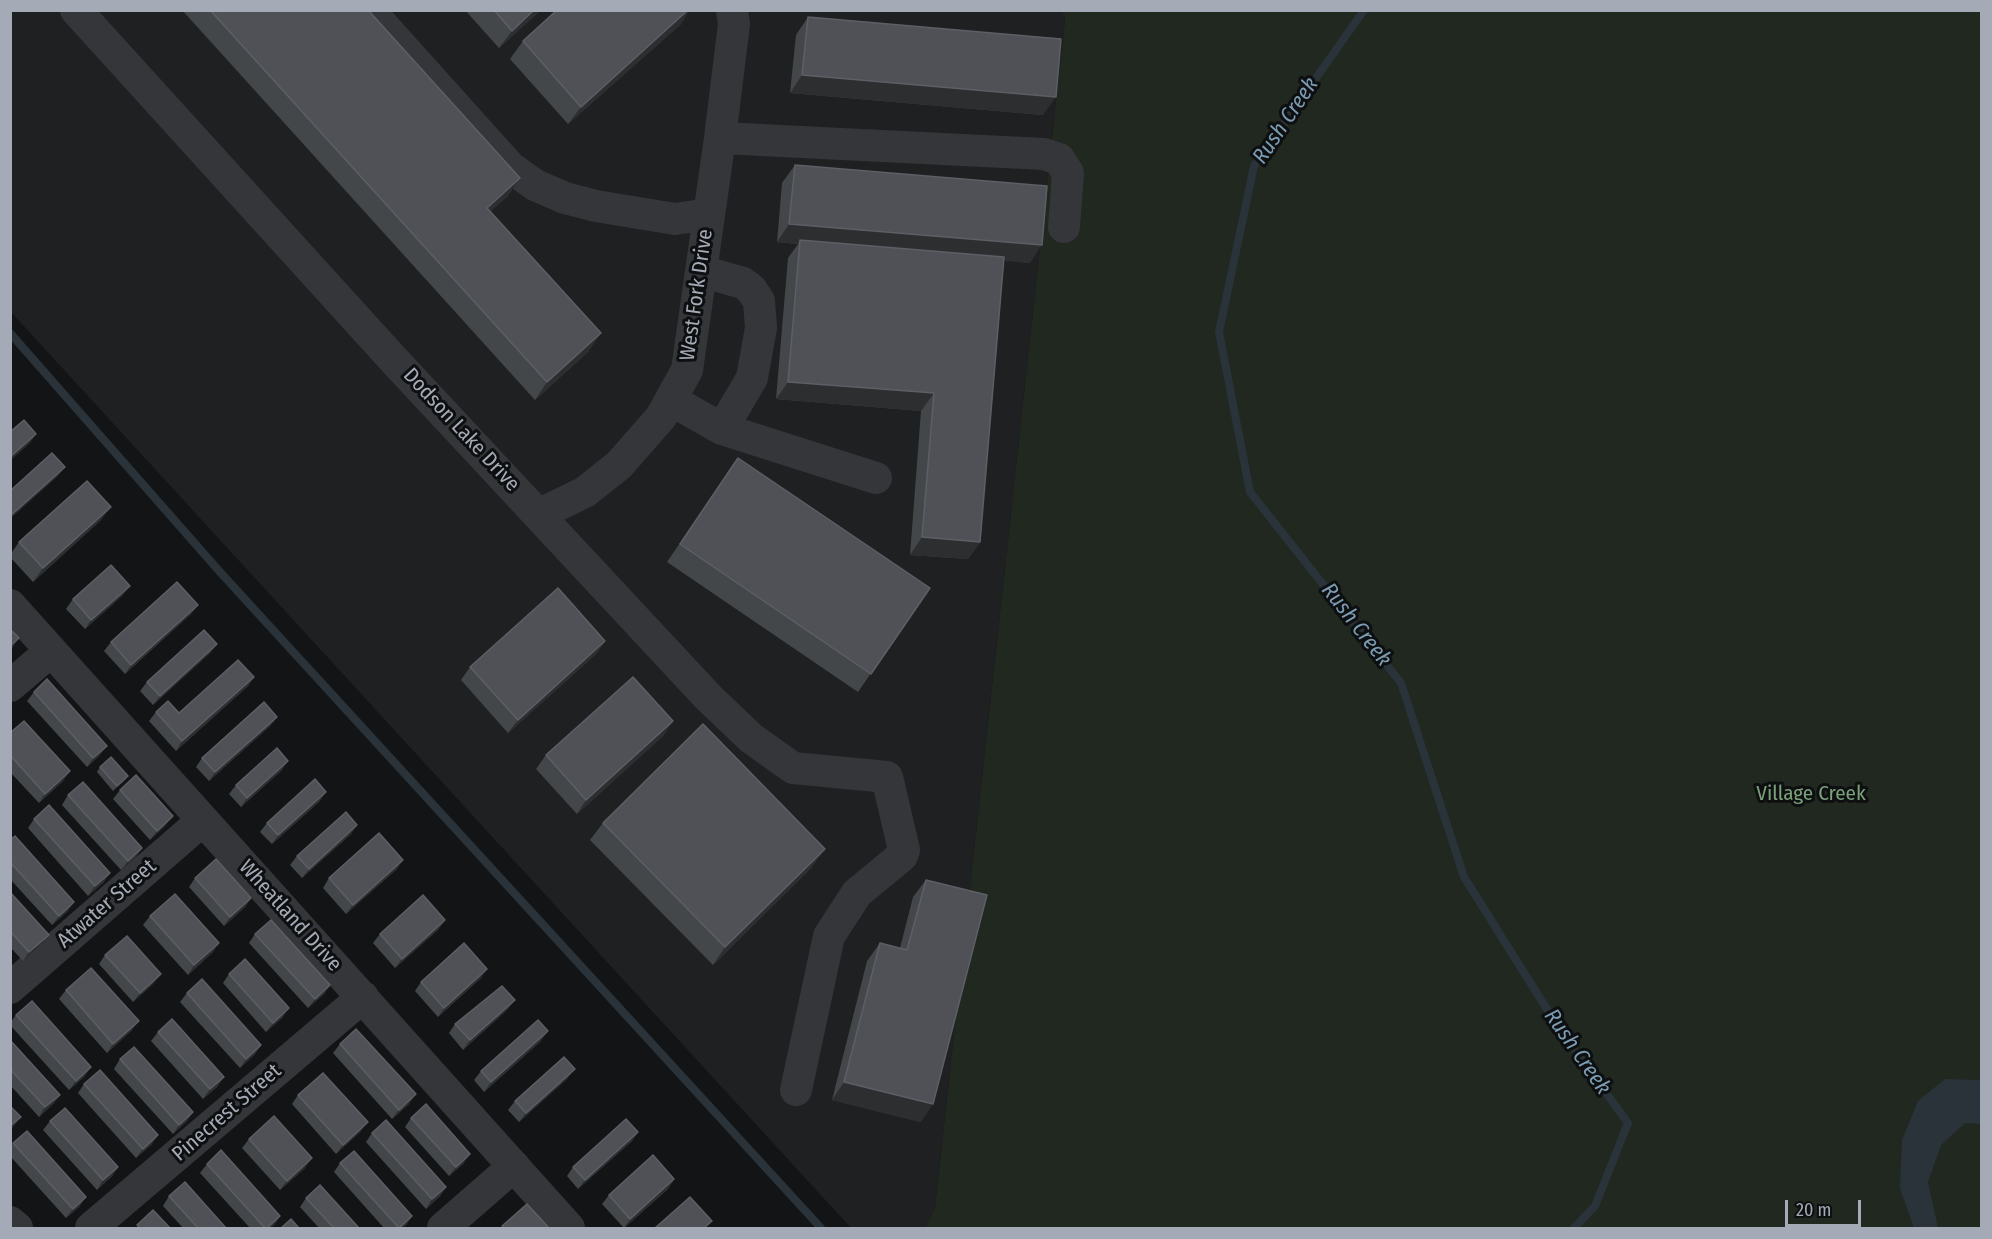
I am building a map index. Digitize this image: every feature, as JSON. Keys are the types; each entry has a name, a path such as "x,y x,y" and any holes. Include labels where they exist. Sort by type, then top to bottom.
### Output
{"street":[{"name":"Dodson Lake Drive","path":"76,10 393,358 708,697 751,738 793,768 888,777 904,850 902,856 857,893 829,936 796,1090"},
{"path":"369,10 510,167 535,185 565,198 596,206 675,219 709,214"},
{"name":"West Fork Drive","path":"540,514 585,492 619,465 662,417 687,370 720,138 734,24 732,10"},
{"path":"720,138 1044,154 1059,159 1068,173 1064,227"},
{"path":"701,272 743,283 751,289 759,301 761,328 752,378 722,429"},
{"path":"671,400 722,429 876,478"},
{"name":"Wheatland Drive","path":"10,605 569,1228"},
{"path":"10,686 51,651"},
{"name":"Atwater Street","path":"10,988 203,820"},
{"name":"Pinecrest Street","path":"92,1228 363,997"},
{"path":"443,1228 514,1166"},
{"path":"10,1221 17,1228"}],"shaded area":[{"path":"11,11 1061,11 1065,19 935,1207 925,1228 851,1228 11,312"},
{"path":"1945,1079 1981,1080 1981,1124 1965,1123 1941,1145 1928,1182 1938,1228 1914,1228 1900,1188 1902,1140 1918,1101"}],"green space":[{"name":"Village Creek","path":"1061,11 1981,11 1981,1228 925,1228 935,1207 1065,19"}],"building":[{"path":"210,10 368,10 520,178 487,208 601,333 547,382"},
{"path":"494,10 534,10 512,31"},
{"path":"557,10 688,10 581,107 523,41"},
{"path":"808,17 1061,39 1056,97 802,75"},
{"path":"795,165 1047,186 1042,245 789,224"},
{"path":"800,240 1004,257 980,542 922,537 934,393 788,382"},
{"path":"24,420 36,434 10,457 10,432"},
{"path":"52,453 65,467 10,516 10,491"},
{"path":"738,458 930,588 871,674 680,544"},
{"path":"87,481 111,507 43,568 19,542"},
{"path":"111,565 130,586 91,620 73,599"},
{"path":"177,582 198,605 131,665 111,642"},
{"path":"558,588 605,641 518,720 470,667"},
{"path":"10,629 19,638 10,646"},
{"path":"204,630 217,644 160,696 147,682"},
{"path":"238,660 254,677 182,741 156,712 168,701 179,713"},
{"path":"633,677 673,721 586,800 546,755"},
{"path":"47,679 107,746 93,758 34,692"},
{"path":"264,702 277,717 215,772 202,758"},
{"path":"24,721 70,771 45,794 10,755 10,733"},
{"path":"703,724 825,849 725,947 603,823"},
{"path":"277,748 288,761 247,798 236,785"},
{"path":"111,757 128,776 117,786 100,767"},
{"path":"136,775 173,816 157,831 120,790"},
{"path":"315,779 326,792 278,835 267,823"},
{"path":"83,782 142,848 128,861 68,795"},
{"path":"49,805 110,873 95,886 34,819"},
{"path":"346,812 357,825 309,869 297,856"},
{"path":"379,833 403,860 353,905 329,878"},
{"path":"15,836 74,902 59,916 10,862 10,840"},
{"path":"216,859 251,898 230,917 195,878"},
{"path":"926,880 987,895 933,1104 844,1082 880,943 907,950"},
{"path":"10,892 49,935 29,952 10,931"},
{"path":"175,894 219,943 194,965 150,916"},
{"path":"423,895 445,920 402,959 380,934"},
{"path":"271,920 330,985 315,999 255,934"},
{"path":"127,936 161,974 140,993 105,955"},
{"path":"464,943 487,969 444,1008 421,982"},
{"path":"245,959 289,1008 273,1023 229,974"},
{"path":"91,968 139,1021 113,1044 66,990"},
{"path":"202,979 261,1045 246,1059 187,993"},
{"path":"502,986 515,1000 470,1040 455,1024"},
{"path":"32,1001 91,1067 76,1081 16,1015"},
{"path":"172,1019 224,1077 210,1089 158,1032"},
{"path":"538,1020 548,1031 491,1082 481,1071"},
{"path":"356,1029 416,1094 399,1110 340,1044"},
{"path":"10,1040 60,1095 45,1107 10,1069"},
{"path":"134,1047 193,1112 179,1125 120,1059"},
{"path":"564,1057 575,1069 526,1113 515,1101"},
{"path":"100,1070 158,1135 143,1149 84,1084"},
{"path":"323,1073 368,1122 343,1145 298,1095"},
{"path":"426,1104 470,1154 456,1167 411,1118"},
{"path":"10,1106 21,1117 10,1126"},
{"path":"65,1108 118,1167 103,1180 50,1121"},
{"path":"274,1116 312,1158 287,1181 249,1139"},
{"path":"626,1119 638,1132 585,1180 573,1167"},
{"path":"386,1120 446,1187 432,1199 372,1133"},
{"path":"27,1131 86,1197 73,1209 13,1143"},
{"path":"221,1150 280,1216 267,1228 207,1164"},
{"path":"354,1151 412,1216 399,1228 340,1163"},
{"path":"653,1155 674,1179 630,1219 609,1195"},
{"path":"185,1182 226,1228 198,1228 169,1196"},
{"path":"320,1185 359,1228 334,1228 306,1198"},
{"path":"690,1197 712,1221 704,1228 655,1228"},
{"path":"527,1204 549,1228 504,1228 502,1226"},
{"path":"153,1210 170,1228 140,1228 137,1225"},
{"path":"291,1219 299,1228 281,1228"}],"waterway":[{"name":"Rush Creek","path":"1364,10 1254,166 1219,332 1250,492 1401,683 1464,877 1560,1030 1628,1123 1595,1206 1574,1228"},
{"path":"10,333 220,572 821,1228"}]}
